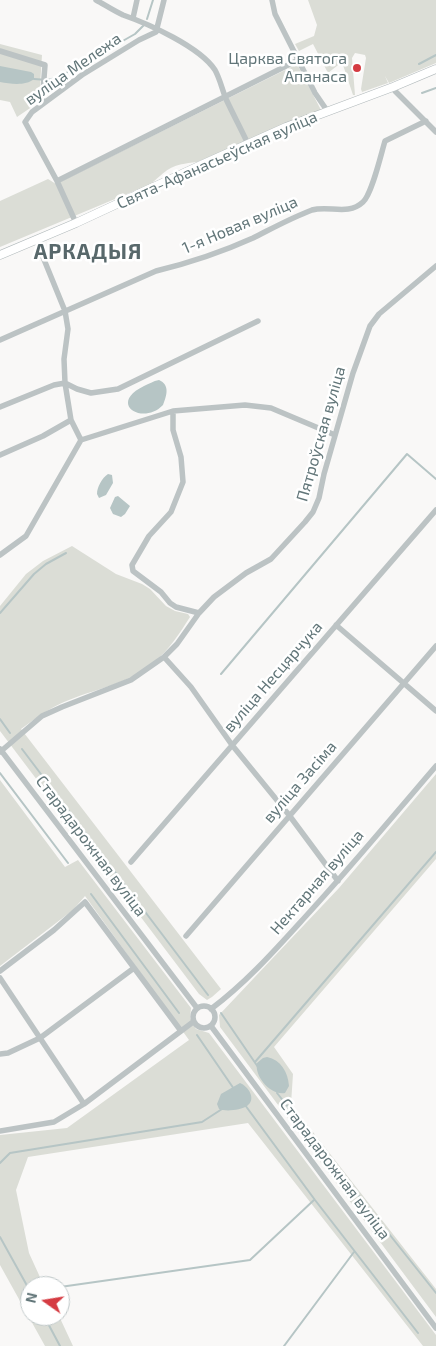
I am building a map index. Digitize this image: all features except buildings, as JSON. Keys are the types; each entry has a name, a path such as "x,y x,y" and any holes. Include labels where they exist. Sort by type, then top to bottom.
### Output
{"street":[{"path":"96,0 122,15 158,30 207,60 222,84 225,96 248,144"},
{"name":"вуліца Мележа","path":"133,18 137,0"},
{"path":"158,30 164,0"},
{"path":"272,0 275,14 315,93 328,112"},
{"name":"вуліца Мележа","path":"76,223 57,181 25,122 32,112 82,75 158,30"},
{"path":"0,51 45,66 42,104"},
{"path":"57,181 298,60"},
{"name":"Свята-Афанасьеўская вуліца","path":"1,252 76,223 248,144 436,69"},
{"path":"394,87 395,91 436,132"},
{"name":"1-я Новая вуліца","path":"0,340 156,271 183,264 253,238 297,216 318,208 351,209 363,202 369,193 385,141 426,121"},
{"path":"36,240 65,310 68,329 64,359 65,383 71,420 82,440"},
{"name":"Пятроўская вуліца","path":"0,751 42,716 62,706 130,680 164,657 177,644 199,613 214,598 246,573 271,559 305,522 319,498 353,373 370,326 379,314 436,266"},
{"path":"0,407 54,385 65,383 91,393 118,389 258,321"},
{"path":"0,554 26,536 82,440 173,411 245,405 259,405 271,408 335,435"},
{"path":"173,411 173,430 181,457 183,482 171,512 149,536 132,565 133,571 160,592 170,603 176,607 199,613"},
{"path":"0,455 43,436 71,420"},
{"name":"вуліца Несцярчука","path":"131,862 436,510"},
{"path":"336,624 436,711"},
{"name":"вуліца Засіма","path":"186,936 436,646"},
{"path":"164,657 191,687 232,745 289,815 338,880"},
{"name":"Старадарожная вуліца","path":"0,751 197,1008"},
{"name":"Нектарная вуліца","path":"211,1009 230,995 258,969 436,766"},
{"path":"0,970 54,930 85,902 181,1031"},
{"path":"0,1054 8,1053 40,1038 134,968"},
{"path":"0,978 84,1104"},
{"path":"205,1006 211,1009 215,1016 211,1026 202,1029 196,1026 192,1016 197,1008 205,1006"},
{"path":"0,1131 54,1122 84,1104 193,1022"},
{"name":"Старадарожная вуліца","path":"211,1026 436,1328"}],"shaded area":[{"path":"308,0 436,0 436,63 389,83 385,76 388,83 362,92 366,58 365,55 355,53 352,58 355,95 353,95 342,62 328,73 313,44 299,51 295,44 314,36 317,25"},
{"path":"0,44 42,55 39,102 17,117 10,102 0,100"},
{"path":"295,65 298,66 321,110 197,162 171,168 151,184 0,247 0,201 48,179 56,184"},
{"path":"0,66 31,72 34,74 34,79 23,84 0,82"},
{"path":"159,380 166,387 163,405 155,411 146,413 138,413 132,410 128,405 133,393"},
{"path":"108,474 112,475 113,483 106,495 99,498 97,491"},
{"path":"118,496 130,506 121,517 113,514 110,508 115,497"},
{"path":"72,546 116,574 142,584 150,589 166,606 175,611 188,614 190,617 170,647 144,670 122,681 75,697 58,705 21,729 221,989 207,1000 199,994 0,731 0,606 26,574 43,561"},
{"path":"436,774 436,859 274,1047 293,1074 291,1104 436,1289 436,1317 220,1027 219,1015 339,888"},
{"path":"0,780 65,867 78,860 191,1008 190,1018 196,1029 209,1033 436,1335 436,1346 423,1346 248,1123 28,1157 16,1190 29,1253 39,1276 20,1276 20,1301 0,1265 0,1135 67,1128 189,1040 85,896 73,910 0,966"},
{"path":"267,1057 280,1064 285,1071 289,1086 285,1093 269,1088 258,1074 257,1063"},
{"path":"240,1083 250,1093 250,1103 237,1109 219,1109 217,1104 221,1094"},
{"path":"34,1326 64,1326 73,1346 45,1346"}],"waterway":[{"path":"147,19 153,0"},
{"path":"34,79 48,80 59,77 135,34 144,25"},
{"path":"419,64 436,55"},
{"path":"422,93 436,88"},
{"path":"221,674 407,454 436,479"},
{"path":"0,613 34,574 46,564 66,553"},
{"path":"0,719 10,733"},
{"path":"22,749 208,995"},
{"path":"0,773 68,863"},
{"path":"255,1062 436,852"},
{"path":"91,894 179,1013"},
{"path":"221,1013 258,1067"},
{"path":"197,1035 234,1089"},
{"path":"277,1093 436,1293"},
{"path":"245,1105 315,1200 418,1333"},
{"path":"0,1163 10,1153 202,1122 222,1109"},
{"path":"70,1286 250,1260 314,1200"},
{"path":"0,1237 22,1276"},
{"path":"284,1346 354,1252"},
{"path":"49,1326 60,1346"}],"place":[{"name":"Царква Святога Апанаса","path":"357,68"}],"district":[{"name":"АРКАДЫЯ","path":"88,252"}]}
